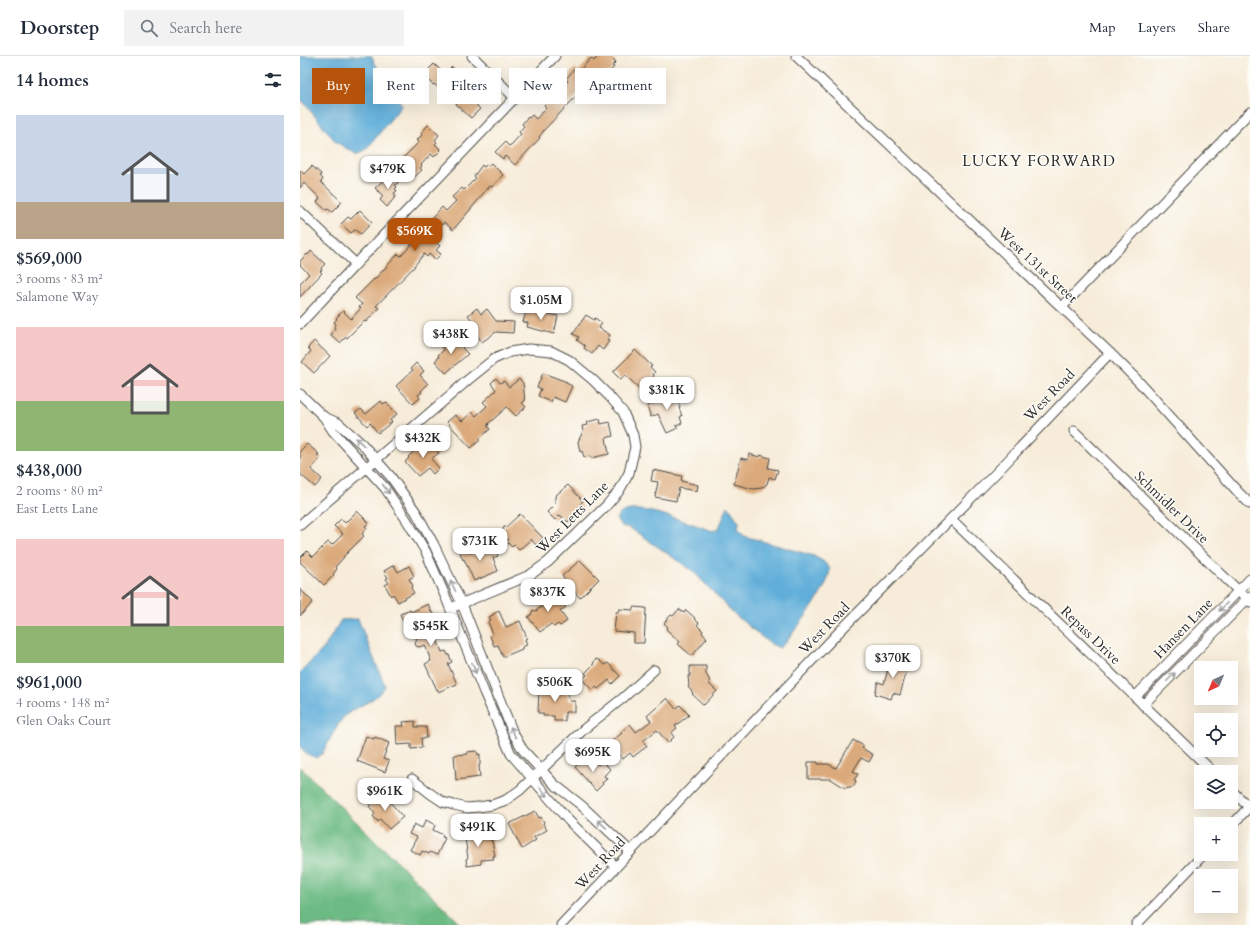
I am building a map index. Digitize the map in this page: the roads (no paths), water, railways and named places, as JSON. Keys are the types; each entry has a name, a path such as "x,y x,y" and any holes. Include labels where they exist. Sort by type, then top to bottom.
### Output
{"street":[{"path":"472,56 509,92"},
{"path":"544,68 555,56"},
{"name":"West 131st Street","path":"796,56 1110,353 1139,382 1250,504"},
{"path":"300,324 509,104"},
{"path":"1062,307 1250,112"},
{"path":"300,211 356,264"},
{"name":"West Letts Lane","path":"300,525 494,359 510,352 529,349 551,351 569,360 609,396 622,412 633,435 635,447 629,473 619,491 606,506 553,557 530,575 451,608"},
{"name":"West Road","path":"561,925 838,633 1110,353"},
{"path":"300,394 324,417 333,431 385,488 426,552 451,608 484,692 511,754 570,821 616,867"},
{"path":"324,417 338,423 362,444 391,477 416,512 434,545 462,604 513,733 522,750 554,784 582,805 630,851"},
{"name":"Schmidler Drive","path":"1074,431 1238,591 1249,599"},
{"name":"Repass Drive","path":"951,518 1206,765"},
{"name":"Hansen Lane","path":"1135,697 1250,579"},
{"name":"Hansen Lane","path":"1143,705 1249,599"},
{"path":"412,778 443,802 467,808 492,805 506,800 520,790 584,729 623,698 654,670"},
{"path":"1238,797 1250,808 1238,819"},
{"path":"1136,925 1197,861"}],"water":[{"path":"300,56 372,56 378,68 373,68 373,104 402,105 366,150 356,154 336,142 300,98"},
{"path":"728,506 739,522 738,529 744,536 814,556 824,562 830,569 824,588 818,598 780,648 769,643 733,613 693,571 630,528 621,526 616,518 623,512 642,510 654,512 713,531 719,528"},
{"path":"358,619 385,686 377,696 344,717 322,754 317,758 307,754 300,747 300,673 324,648 341,620"}],"district":[{"name":"LUCKY FORWARD","path":"1039,161"}]}
